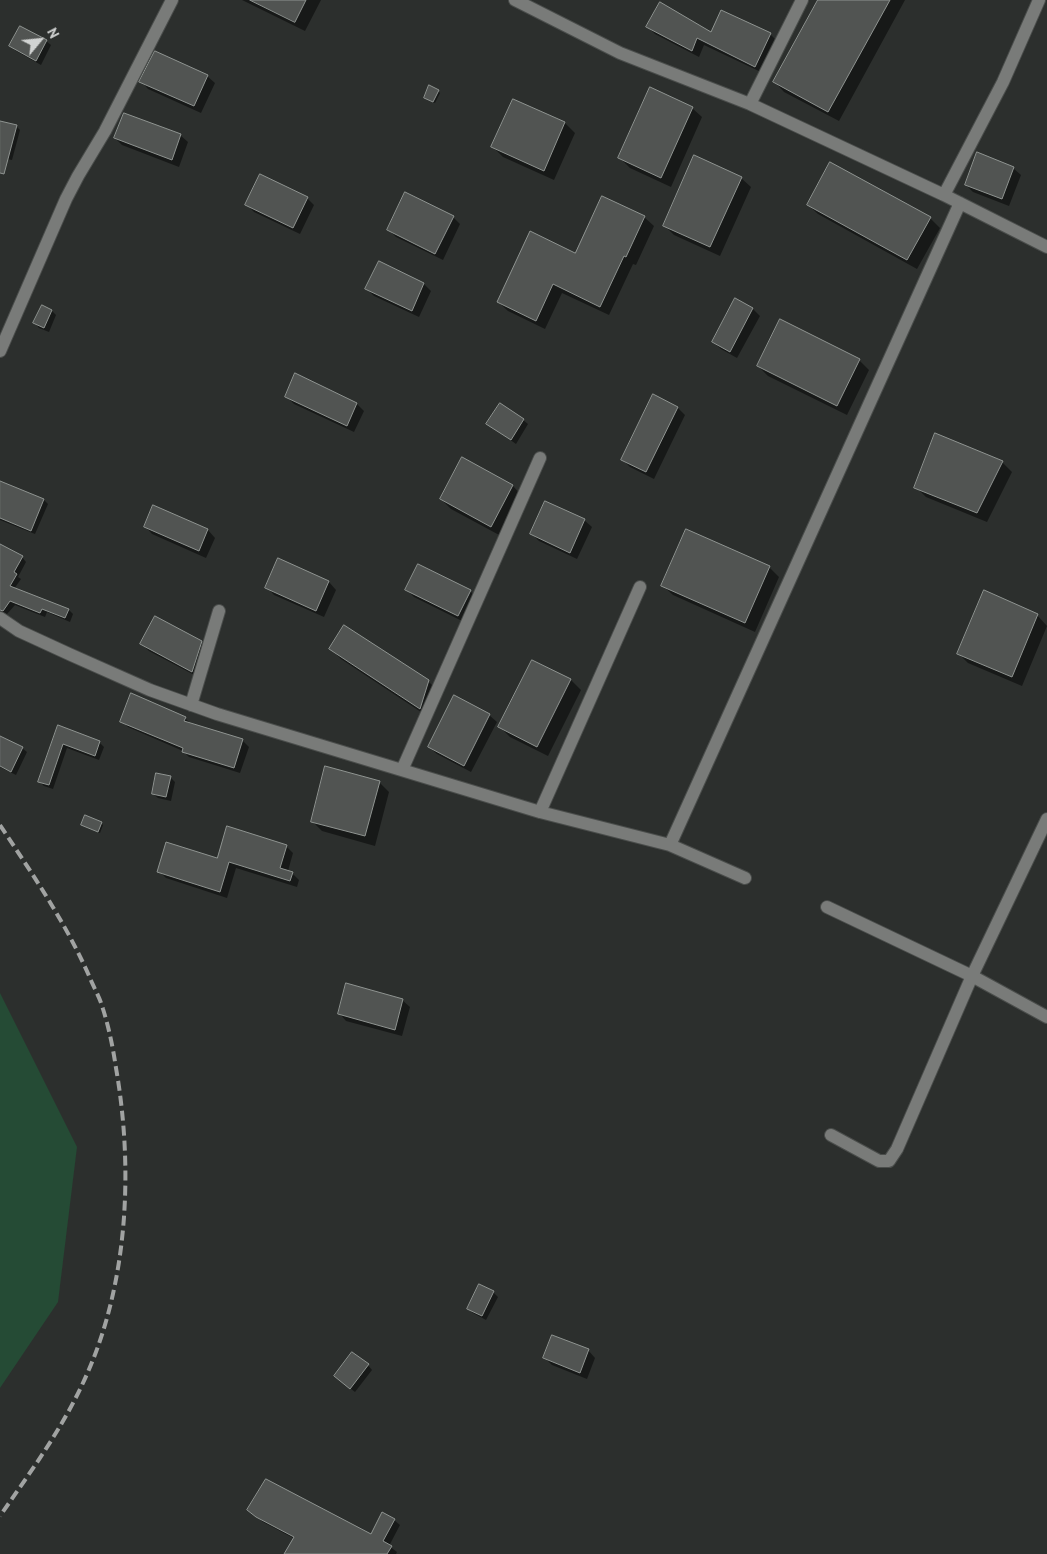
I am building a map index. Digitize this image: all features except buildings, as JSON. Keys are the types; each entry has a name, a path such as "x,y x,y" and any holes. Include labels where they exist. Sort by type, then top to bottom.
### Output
{"street":[{"path":"0,351 66,199 105,131 172,0"},
{"path":"515,0 620,53 750,104 944,195 1047,247"},
{"path":"750,104 802,0"},
{"path":"944,195 1003,82 1039,0"},
{"path":"670,845 960,203"},
{"path":"402,770 540,458"},
{"path":"540,812 640,587"},
{"path":"191,705 219,611"},
{"path":"0,618 19,631 69,654 150,690 191,705 540,812 670,845 745,878"},
{"path":"831,1135 879,1161 889,1161 897,1149 972,976 1047,819"},
{"path":"827,907 972,976 1047,1017"}],"green space":[{"path":"0,993 77,1147 58,1302 0,1388"}],"railway":[{"path":"0,825 60,919 99,997 107,1023 116,1068 122,1107 125,1147 123,1229 118,1270 97,1348 82,1385 64,1419 0,1516"}]}
